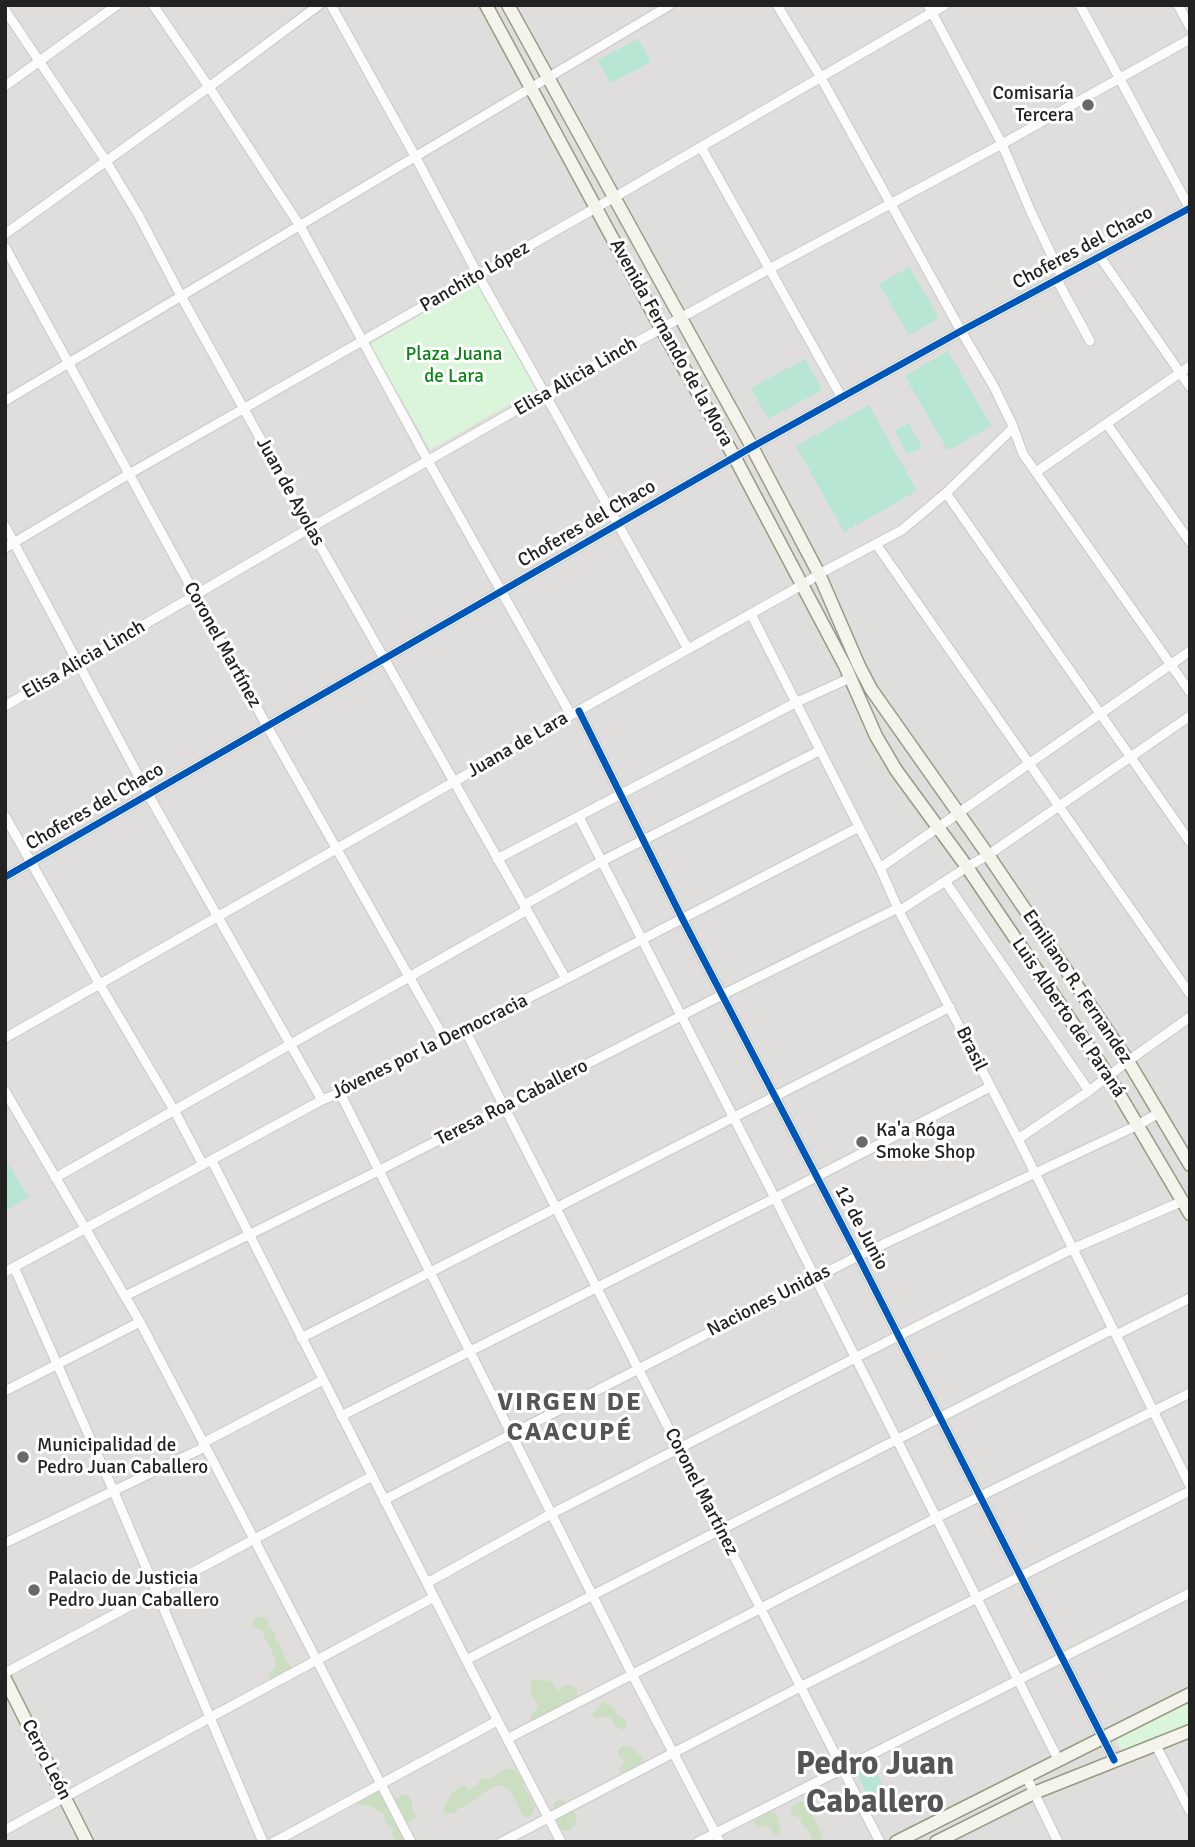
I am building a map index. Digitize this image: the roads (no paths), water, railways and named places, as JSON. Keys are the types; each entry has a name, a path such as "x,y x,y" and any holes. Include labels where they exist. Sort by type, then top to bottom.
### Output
{"main road":[{"name":"Avenida Fernando de la Mora","path":"486,5 803,585 876,736 896,770 938,826"},
{"name":"Avenida Fernando de la Mora","path":"508,5 752,447 819,574 871,689 958,813"},
{"name":"Emiliano R. Fernandez","path":"958,813 1128,1061 1190,1165"},
{"name":"Luis Alberto del Paraná","path":"938,826 1109,1077 1190,1214"},
{"name":"Cerro León","path":"5,1679 87,1842"},
{"path":"898,1841 1190,1695"},
{"path":"936,1842 1034,1793 1190,1731"}],"street":[{"path":"5,86 117,5"},
{"name":"12 de Junio","path":"153,5 300,226 501,592 575,713 621,795 1114,1760"},
{"path":"6,233 320,5"},
{"path":"331,5 478,275 688,649"},
{"path":"5,401 548,78 652,10 670,5"},
{"path":"777,5 820,76 994,387 1023,454 1190,692"},
{"name":"Panchito López","path":"10,545 129,474 701,147 930,9 945,5"},
{"path":"1080,5 1190,208"},
{"path":"1178,5 1190,26"},
{"path":"930,9 1002,144 1060,279 1090,341"},
{"name":"Juan de Ayolas","path":"5,10 106,161 139,216 310,528 566,979"},
{"name":"Elisa Alicia Linch","path":"5,706 680,317 1002,144 1190,39"},
{"path":"701,147 842,398"},
{"name":"Choferes del Chaco","path":"5,877 617,523 961,331 1190,208"},
{"name":"Coronel Martínez","path":"5,247 335,849 445,1040"},
{"path":"1100,257 1190,387"},
{"path":"1036,472 1190,366"},
{"path":"1107,424 1190,542"},
{"name":"Juana de Lara","path":"5,1038 910,524 946,494 1013,428"},
{"path":"946,494 1190,842"},
{"path":"5,526 10,545 322,1100"},
{"path":"876,544 1190,994"},
{"name":"Brasil","path":"751,614 899,910 1018,1139 1190,1486"},
{"path":"880,868 1190,651"},
{"path":"496,859 795,703 850,678"},
{"name":"Teresa Roa Caballero","path":"125,1296 379,1171 722,995 899,910 988,855 1190,716"},
{"path":"55,1178 408,978 602,861 819,751"},
{"path":"5,816 100,985 248,1234 561,1842"},
{"path":"579,817 1059,1761"},
{"name":"Jóvenes por la Democracia","path":"9,1270 322,1100 566,979 859,827"},
{"path":"945,881 1089,1091"},
{"path":"301,1338 950,1007"},
{"path":"1018,1139 1190,1017"},
{"name":"Coronel Martínez","path":"465,1030 880,1842"},
{"path":"341,1416 990,1087"},
{"path":"5,1091 140,1322 411,1842"},
{"path":"340,1093 632,1674 718,1837"},
{"name":"Naciones Unidas","path":"384,1500 858,1256 1159,1113"},
{"path":"427,1583 551,1514 898,1336 1072,1248 1182,1201"},
{"path":"9,1270 58,1364 263,1842"},
{"path":"466,1660 939,1417 1190,1298"},
{"path":"5,1391 140,1322"},
{"path":"5,1543 114,1492 323,1380"},
{"path":"507,1739 936,1518 1190,1393"},
{"path":"5,1673 372,1476"},
{"path":"502,1842 800,1687 1190,1492"},
{"path":"698,1842 718,1837 842,1768 1190,1593"},
{"path":"5,1830 434,1597"},
{"path":"274,1842 497,1721"},
{"path":"1155,1744 1190,1811"},
{"path":"1026,1776 1058,1842"}],"place":[{"name":"Comisaría Tercera","path":"1088,105"},
{"name":"Ka'a Róga Smoke Shop","path":"862,1142"},
{"name":"Municipalidad de Pedro Juan Caballero","path":"23,1457"},
{"name":"Palacio de Justicia Pedro Juan Caballero","path":"34,1590"}],"district":[{"name":"VIRGEN DE CAACUPÉ","path":"570,1418"},
{"name":"Pedro Juan Caballero","path":"875,1784"}],"park label":[{"name":"Plaza Juana de Lara","path":"454,366"}]}
